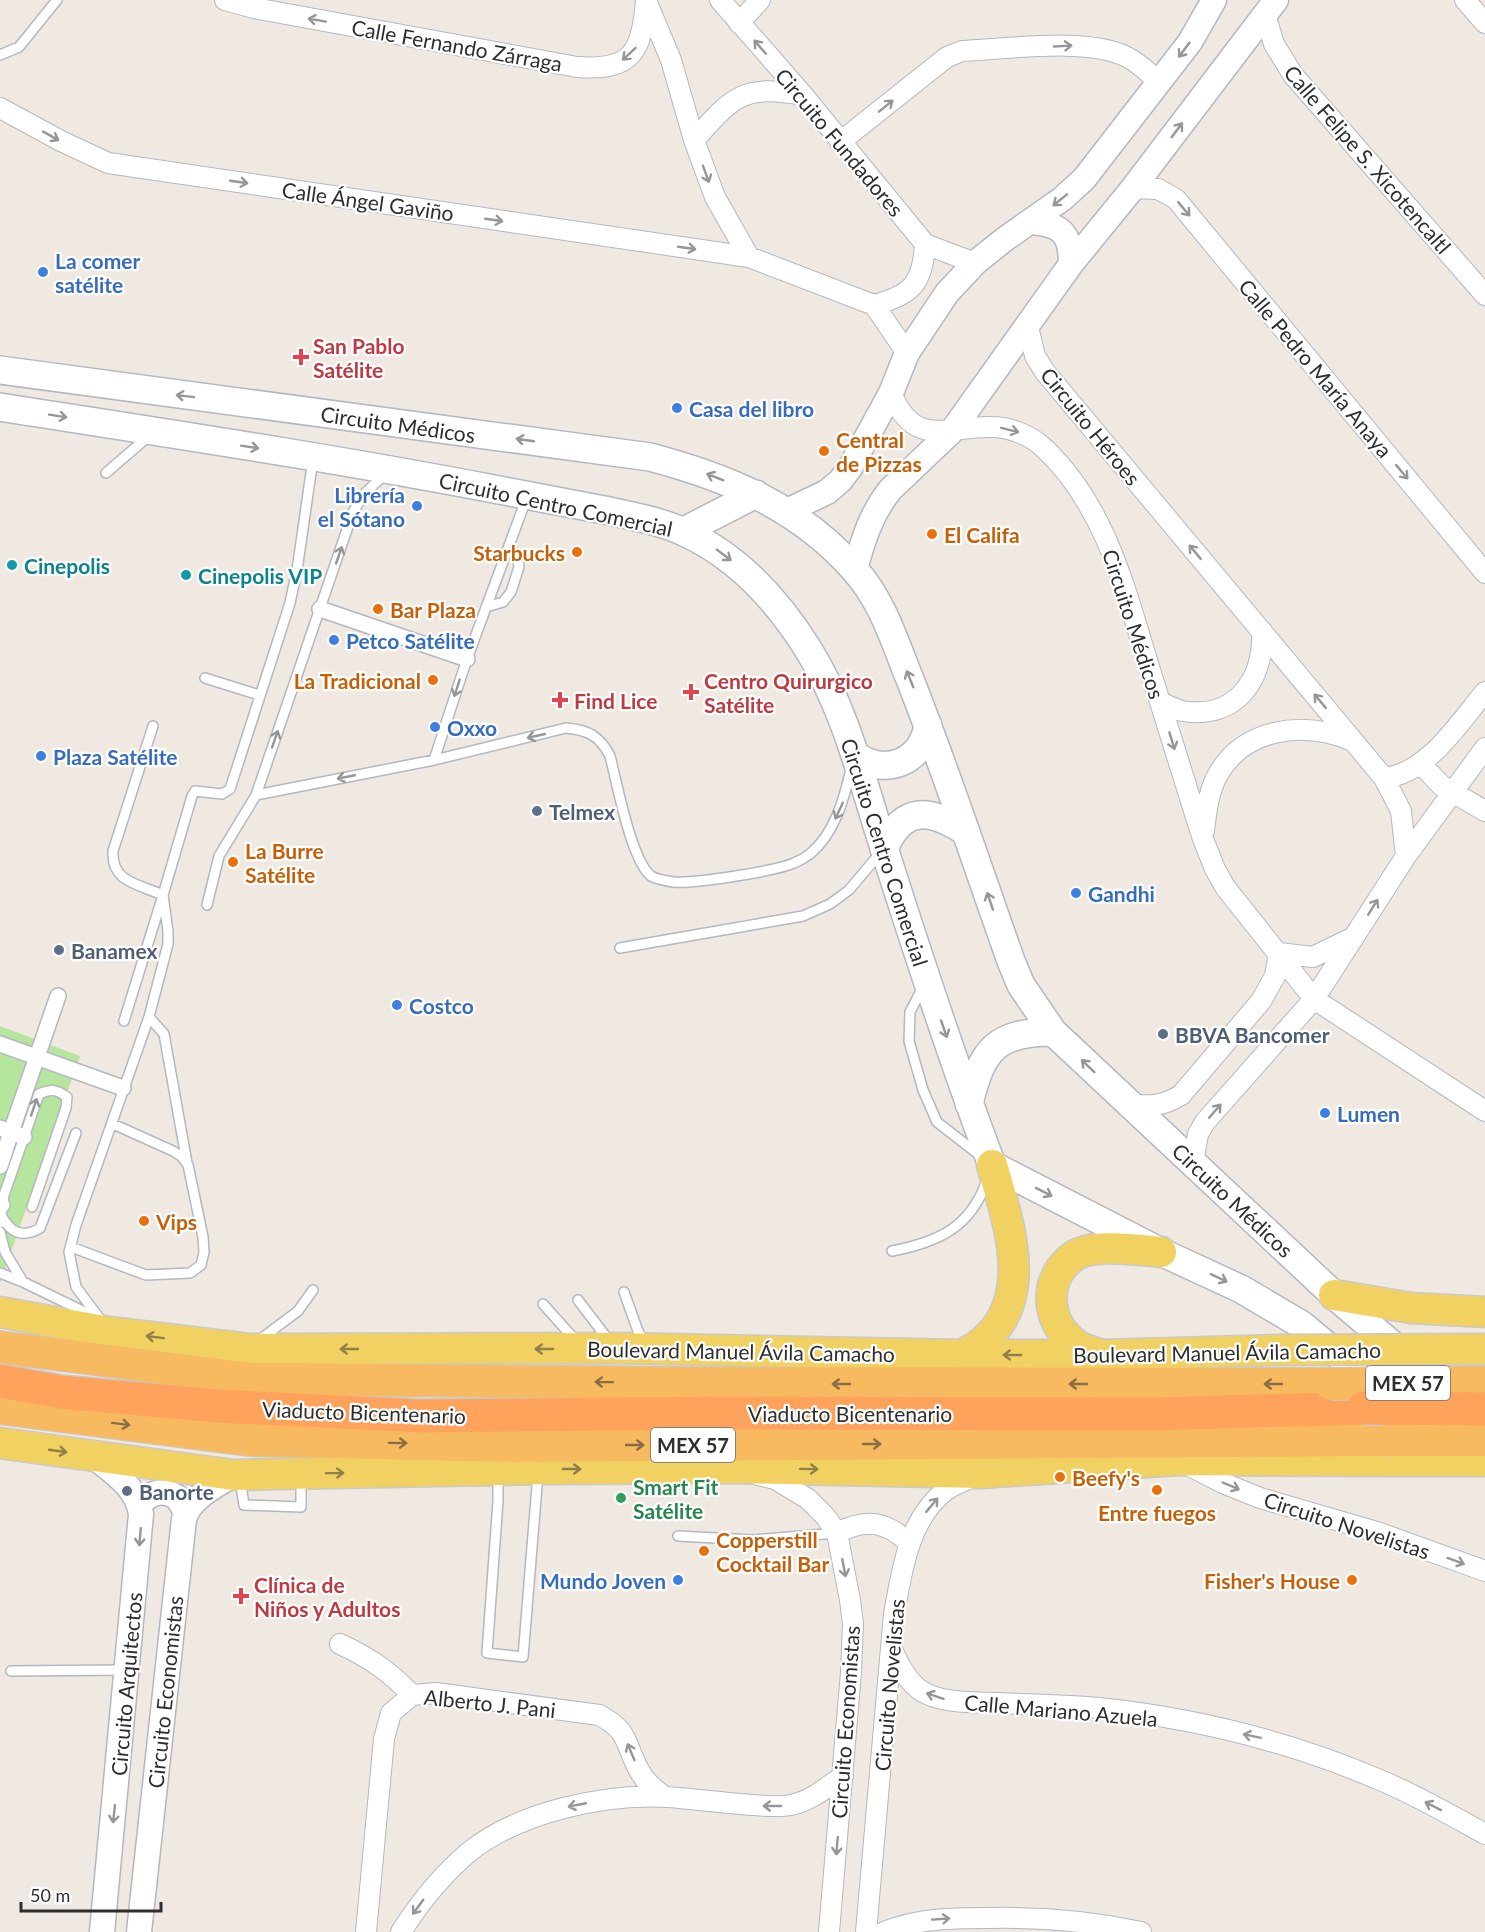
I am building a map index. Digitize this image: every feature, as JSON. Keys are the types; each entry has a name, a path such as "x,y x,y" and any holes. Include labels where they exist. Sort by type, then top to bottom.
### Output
{"highway":[{"name":"Boulevard Manuel Ávila Camacho","path":"0,1347 251,1379 695,1383 1331,1384 1485,1382"},
{"name":"Viaducto Bicentenario","path":"0,1381 61,1392 218,1406 421,1416 712,1413 1154,1414 1363,1408 1485,1409"},
{"name":"MEX 57","path":"0,1408 248,1440 514,1446 1397,1450 1485,1440"}],"main road":[{"name":"Circuito Médicos","path":"0,370 650,457 698,470 756,494 824,538 855,569 883,611 928,724 1014,969 1035,1008 1053,1032 1334,1294 1485,1425"},
{"name":"Circuito Centro Comercial","path":"0,406 390,469 634,516 684,531 735,563 757,583 784,614 810,652 834,701 855,755 969,1104 992,1165"},
{"path":"684,531 756,494"},
{"path":"855,755 871,764 882,766 902,762 911,757 923,742 928,724"},
{"path":"884,849 894,830 913,816 935,815 966,832"},
{"path":"969,1104 981,1063 990,1051 1014,1037 1053,1032"},
{"path":"992,1165 1161,1252 1241,1288 1302,1325 1485,1477"},
{"path":"962,1355 982,1342 998,1325 1008,1305 1014,1285 1014,1247 992,1165"},
{"path":"1102,1355 1076,1345 1059,1329 1052,1313 1052,1292 1060,1270 1075,1255 1095,1250 1117,1248 1161,1252"},
{"path":"1334,1294 1411,1308 1485,1312"},
{"name":"Boulevard Manuel Ávila Camacho","path":"0,1312 249,1349 615,1348 962,1355 1102,1355 1485,1348"},
{"path":"0,1443 236,1475 733,1467 981,1473 1179,1460 1397,1450 1485,1461"}],"street":[{"name":"Calle Fernando Zárraga","path":"225,0 254,8 577,67 599,69 614,66 627,58 637,47 644,29 646,0"},
{"path":"646,0 671,60 694,140 715,197 749,257 874,305 896,300 914,286 924,266 925,244"},
{"name":"Circuito Fundadores","path":"720,0 803,95 925,244 975,263"},
{"path":"739,23 760,0"},
{"path":"787,512 812,501 840,481 850,468 891,393 907,353 946,293 975,263 1062,199 1084,179 1190,42 1214,0"},
{"path":"1465,0 1485,23"},
{"path":"855,569 863,538 881,501 952,431 1071,264 1133,188 1271,7"},
{"name":"Calle Felipe S. Xicotencaltl","path":"1271,7 1274,44 1293,75 1485,295"},
{"path":"840,142 947,57 962,51 1075,45 1102,48 1126,56 1159,82"},
{"path":"694,140 723,110 742,95 768,90 803,95"},
{"name":"Calle Ángel Gaviño","path":"0,108 108,163 749,257"},
{"name":"Calle Pedro María Anaya","path":"1133,188 1158,189 1176,199 1485,573"},
{"path":"1030,222 1052,225 1067,236 1071,247 1071,264"},
{"path":"874,305 907,353"},
{"name":"Circuito Héroes","path":"1028,327 1035,356 1045,372 1384,778 1401,811 1406,856"},
{"name":"Circuito Médicos","path":"891,393 897,406 914,424 929,430 941,432 992,426 1010,429 1028,436 1045,448 1073,481 1114,555 1203,839 1225,887 1314,999 1485,1111"},
{"path":"320,609 467,659"},
{"path":"1160,702 1180,710 1196,712 1214,712 1229,705 1246,690 1258,669 1263,644 1262,632"},
{"path":"1384,778 1396,777 1422,765 1485,692"},
{"path":"1203,839 1207,807 1215,780 1230,759 1253,741 1280,731 1297,729 1332,734 1354,742"},
{"path":"1193,1163 1198,1134 1205,1122 1314,999 1406,856 1485,748"},
{"path":"1422,765 1434,780 1485,811"},
{"path":"1131,1105 1161,1105 1181,1095 1261,1001 1275,976 1279,953 1313,957 1355,936"},
{"path":"0,1166 58,996"},
{"path":"0,1044 123,1088"},
{"path":"93,1456 132,1489 140,1504 151,1494 164,1492 177,1497 186,1512 207,1491 236,1475"},
{"name":"Circuito Novelistas","path":"1179,1460 1223,1483 1260,1498 1377,1532 1485,1571"},
{"name":"Circuito Economistas","path":"733,1467 775,1479 808,1499 825,1516 837,1533 853,1624 843,1776 829,1932"},
{"name":"Circuito Novelistas","path":"866,1932 894,1614 909,1543 931,1504 947,1489 981,1473"},
{"name":"Circuito Arquitectos","path":"102,1932 141,1525 140,1504"},
{"name":"Circuito Economistas","path":"139,1932 182,1528 186,1512"},
{"path":"837,1533 854,1525 873,1523 896,1530 909,1543"},
{"path":"340,1644 367,1656 391,1673 412,1695"},
{"name":"Calle Mariano Azuela","path":"892,1650 901,1671 914,1687 935,1697 958,1702 1098,1708 1160,1717 1272,1740 1380,1780 1485,1834"},
{"name":"Alberto J. Pani","path":"366,1932 384,1739 390,1713 412,1695 436,1694 599,1715 615,1723 624,1736 639,1771 649,1785 665,1797"},
{"path":"401,1932 432,1888 470,1852 513,1824 562,1808 612,1800 665,1797 772,1807 793,1805 812,1798 843,1776"},
{"path":"885,1932 906,1924 939,1918 1029,1917 1080,1921 1141,1932"}],"lane":[{"path":"0,55 19,47 57,0"},
{"path":"106,473 154,431"},
{"path":"124,1021 192,796 195,791 222,794 230,789 290,603 314,457"},
{"path":"207,905 219,856 256,795 354,512 364,494 390,469"},
{"path":"434,760 467,659 527,495"},
{"path":"486,607 503,602 511,592 519,567 517,556 509,545"},
{"path":"205,678 259,695"},
{"path":"153,726 112,860 115,869 122,877 163,894"},
{"path":"256,795 434,760 566,729 580,730 593,735 603,743 610,756 642,866 653,877 673,882 762,871 794,864 810,854 833,824 843,802 855,755"},
{"path":"620,948 803,916 830,904 849,890 884,849"},
{"path":"105,1326 76,1287 69,1252 76,1225 149,1017 168,944 163,894"},
{"path":"892,1251 932,1240 963,1220 980,1200 992,1165 937,1122 923,1090 909,1041 910,1012 927,978"},
{"path":"70,1247 146,1275 190,1273 201,1265 204,1252 202,1237 164,1034 149,1017"},
{"path":"0,1223 12,1132 39,1094 49,1089 56,1090 67,1097 66,1108 32,1207"},
{"path":"113,1124 173,1151 181,1156 188,1165"},
{"path":"1,1208 8,1227 30,1234 40,1228 76,1133"},
{"path":"0,1232 5,1252 23,1282"},
{"path":"0,1273 23,1282 105,1326"},
{"path":"249,1349 298,1311 313,1290"},
{"path":"624,1292 638,1331 648,1349"},
{"path":"578,1300 615,1348"},
{"path":"543,1304 582,1348"},
{"path":"498,1470 498,1502 487,1653 523,1656 538,1469"},
{"path":"678,1536 753,1540 837,1533"},
{"path":"11,1671 128,1670"}],"green space":[{"path":"0,1026 80,1056 0,1283"}],"place":[{"name":"La comer satélite","path":"43,272"},
{"name":"San Pablo Satélite","path":"301,357"},
{"name":"Casa del libro","path":"677,408"},
{"name":"Central de Pizzas","path":"824,451"},
{"name":"Librería el Sótano","path":"417,506"},
{"name":"El Califa","path":"932,534"},
{"name":"Starbucks","path":"577,552"},
{"name":"Cinepolis","path":"12,565"},
{"name":"Cinepolis VIP","path":"186,575"},
{"name":"Bar Plaza","path":"378,609"},
{"name":"Petco Satélite","path":"334,640"},
{"name":"La Tradicional","path":"433,680"},
{"name":"Centro Quirurgico Satélite","path":"691,692"},
{"name":"Find Lice","path":"560,700"},
{"name":"Oxxo","path":"435,727"},
{"name":"Plaza Satélite","path":"41,756"},
{"name":"Telmex","path":"537,811"},
{"name":"La Burre Satélite","path":"233,862"},
{"name":"Gandhi","path":"1076,893"},
{"name":"Banamex","path":"59,950"},
{"name":"Costco","path":"397,1005"},
{"name":"BBVA Bancomer","path":"1163,1034"},
{"name":"Lumen","path":"1325,1113"},
{"name":"Vips","path":"144,1221"},
{"name":"Beefy's","path":"1060,1477"},
{"name":"Entre fuegos","path":"1157,1490"},
{"name":"Banorte","path":"127,1491"},
{"name":"Smart Fit Satélite","path":"621,1498"},
{"name":"Copperstill Cocktail Bar","path":"704,1551"},
{"name":"Mundo Joven","path":"678,1580"},
{"name":"Fisher's House","path":"1352,1580"},
{"name":"Clínica de Niños y Adultos","path":"241,1596"}]}
